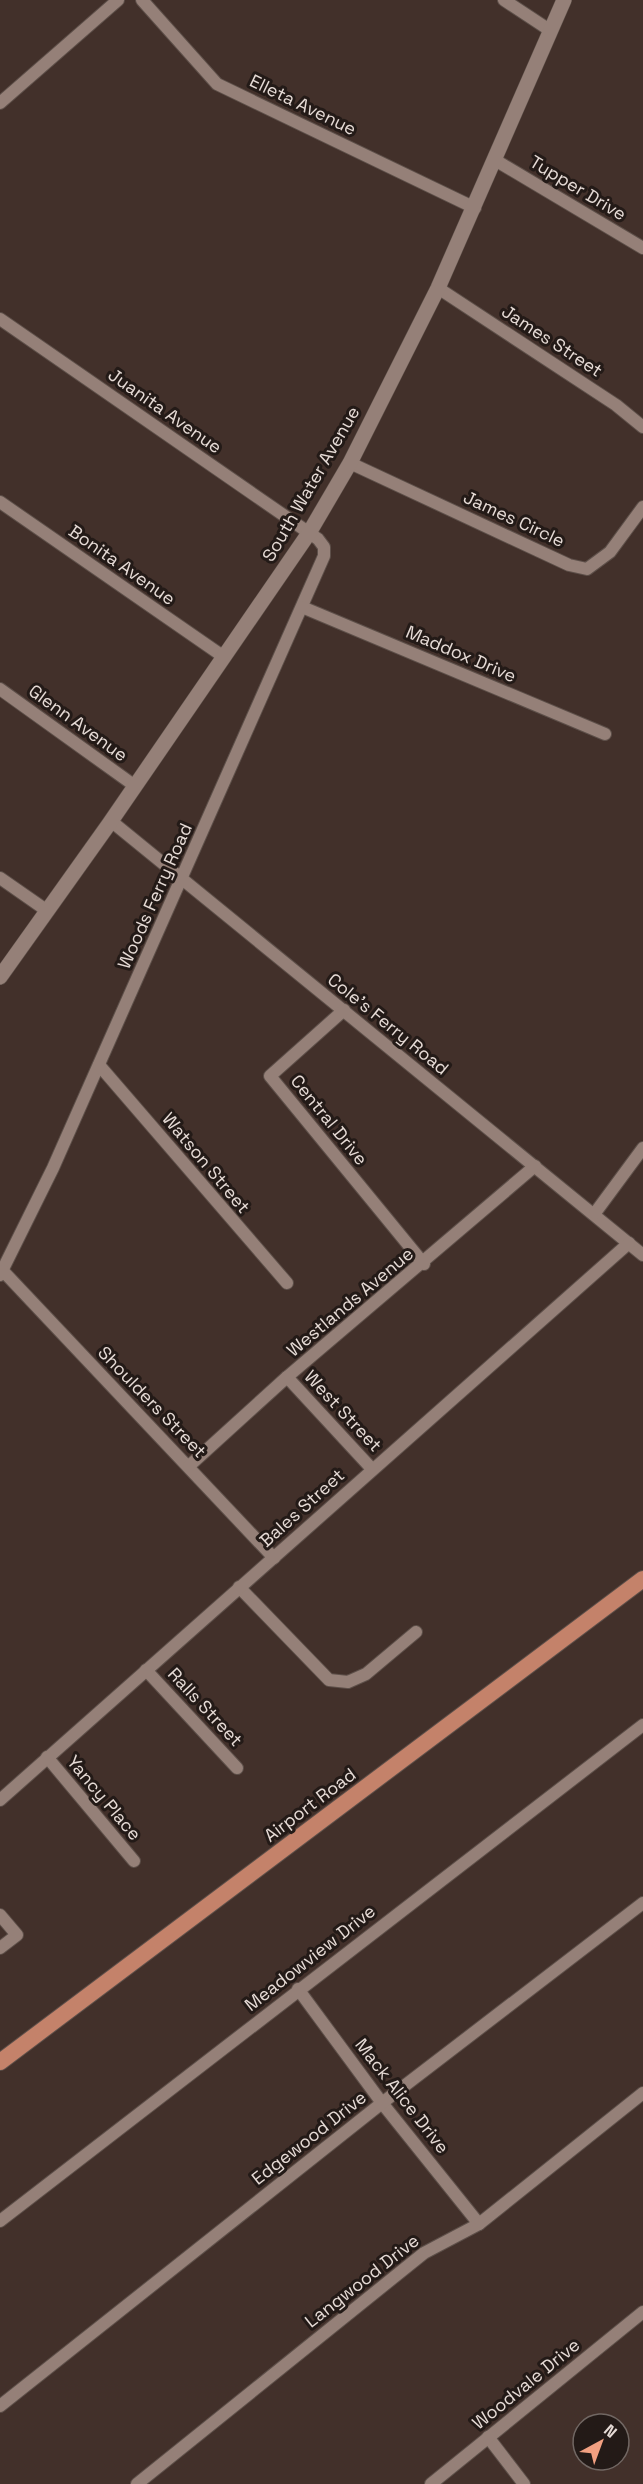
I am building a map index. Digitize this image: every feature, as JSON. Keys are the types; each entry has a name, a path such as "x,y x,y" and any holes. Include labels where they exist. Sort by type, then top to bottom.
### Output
{"highway":[{"name":"Airport Road","path":"0,2062 643,1579"}],"main road":[{"name":"South Water Avenue","path":"0,977 111,821 309,533 350,463 438,288 475,208 564,0"}],"street":[{"path":"0,103 118,0"},
{"name":"Elleta Avenue","path":"142,0 217,84 475,208"},
{"path":"504,0 551,31"},
{"name":"Tupper Drive","path":"495,160 643,248"},
{"name":"James Street","path":"438,288 616,405 643,427"},
{"name":"Juanita Avenue","path":"0,319 309,533"},
{"name":"James Circle","path":"350,463 569,565 587,568 610,552 643,507"},
{"name":"Bonita Avenue","path":"0,502 224,657"},
{"name":"Woods Ferry Road","path":"2,1273 53,1168 324,556 324,547 309,533"},
{"name":"Maddox Drive","path":"302,607 605,734"},
{"name":"Glenn Avenue","path":"0,689 135,786"},
{"name":"Cole's Ferry Road","path":"111,821 595,1213 643,1255"},
{"path":"0,878 46,910"},
{"name":"Central Drive","path":"344,1010 270,1076 424,1264"},
{"name":"Watson Street","path":"99,1065 287,1283"},
{"path":"595,1213 643,1148"},
{"name":"Westlands Avenue","path":"189,1466 287,1377 424,1264 535,1166"},
{"name":"Bales Street","path":"0,1800 629,1243"},
{"name":"Shoulders Street","path":"2,1273 189,1466 274,1558"},
{"name":"West Street","path":"287,1377 372,1469"},
{"path":"239,1587 329,1680 348,1682 366,1674 416,1632"},
{"name":"Ralls Street","path":"146,1670 237,1768"},
{"name":"Meadowview Drive","path":"0,2222 298,1989 643,1725"},
{"name":"Yancy Place","path":"46,1757 134,1861"},
{"name":"Edgewood Drive","path":"0,2406 382,2103 643,1903"},
{"path":"0,1915 17,1935 0,1948"},
{"name":"Mack Alice Drive","path":"298,1989 382,2103 479,2224"},
{"name":"Langwood Drive","path":"137,2484 424,2253 479,2224 643,2093"},
{"name":"Woodvale Drive","path":"431,2484 643,2312"},
{"path":"488,2437 524,2484"}]}
